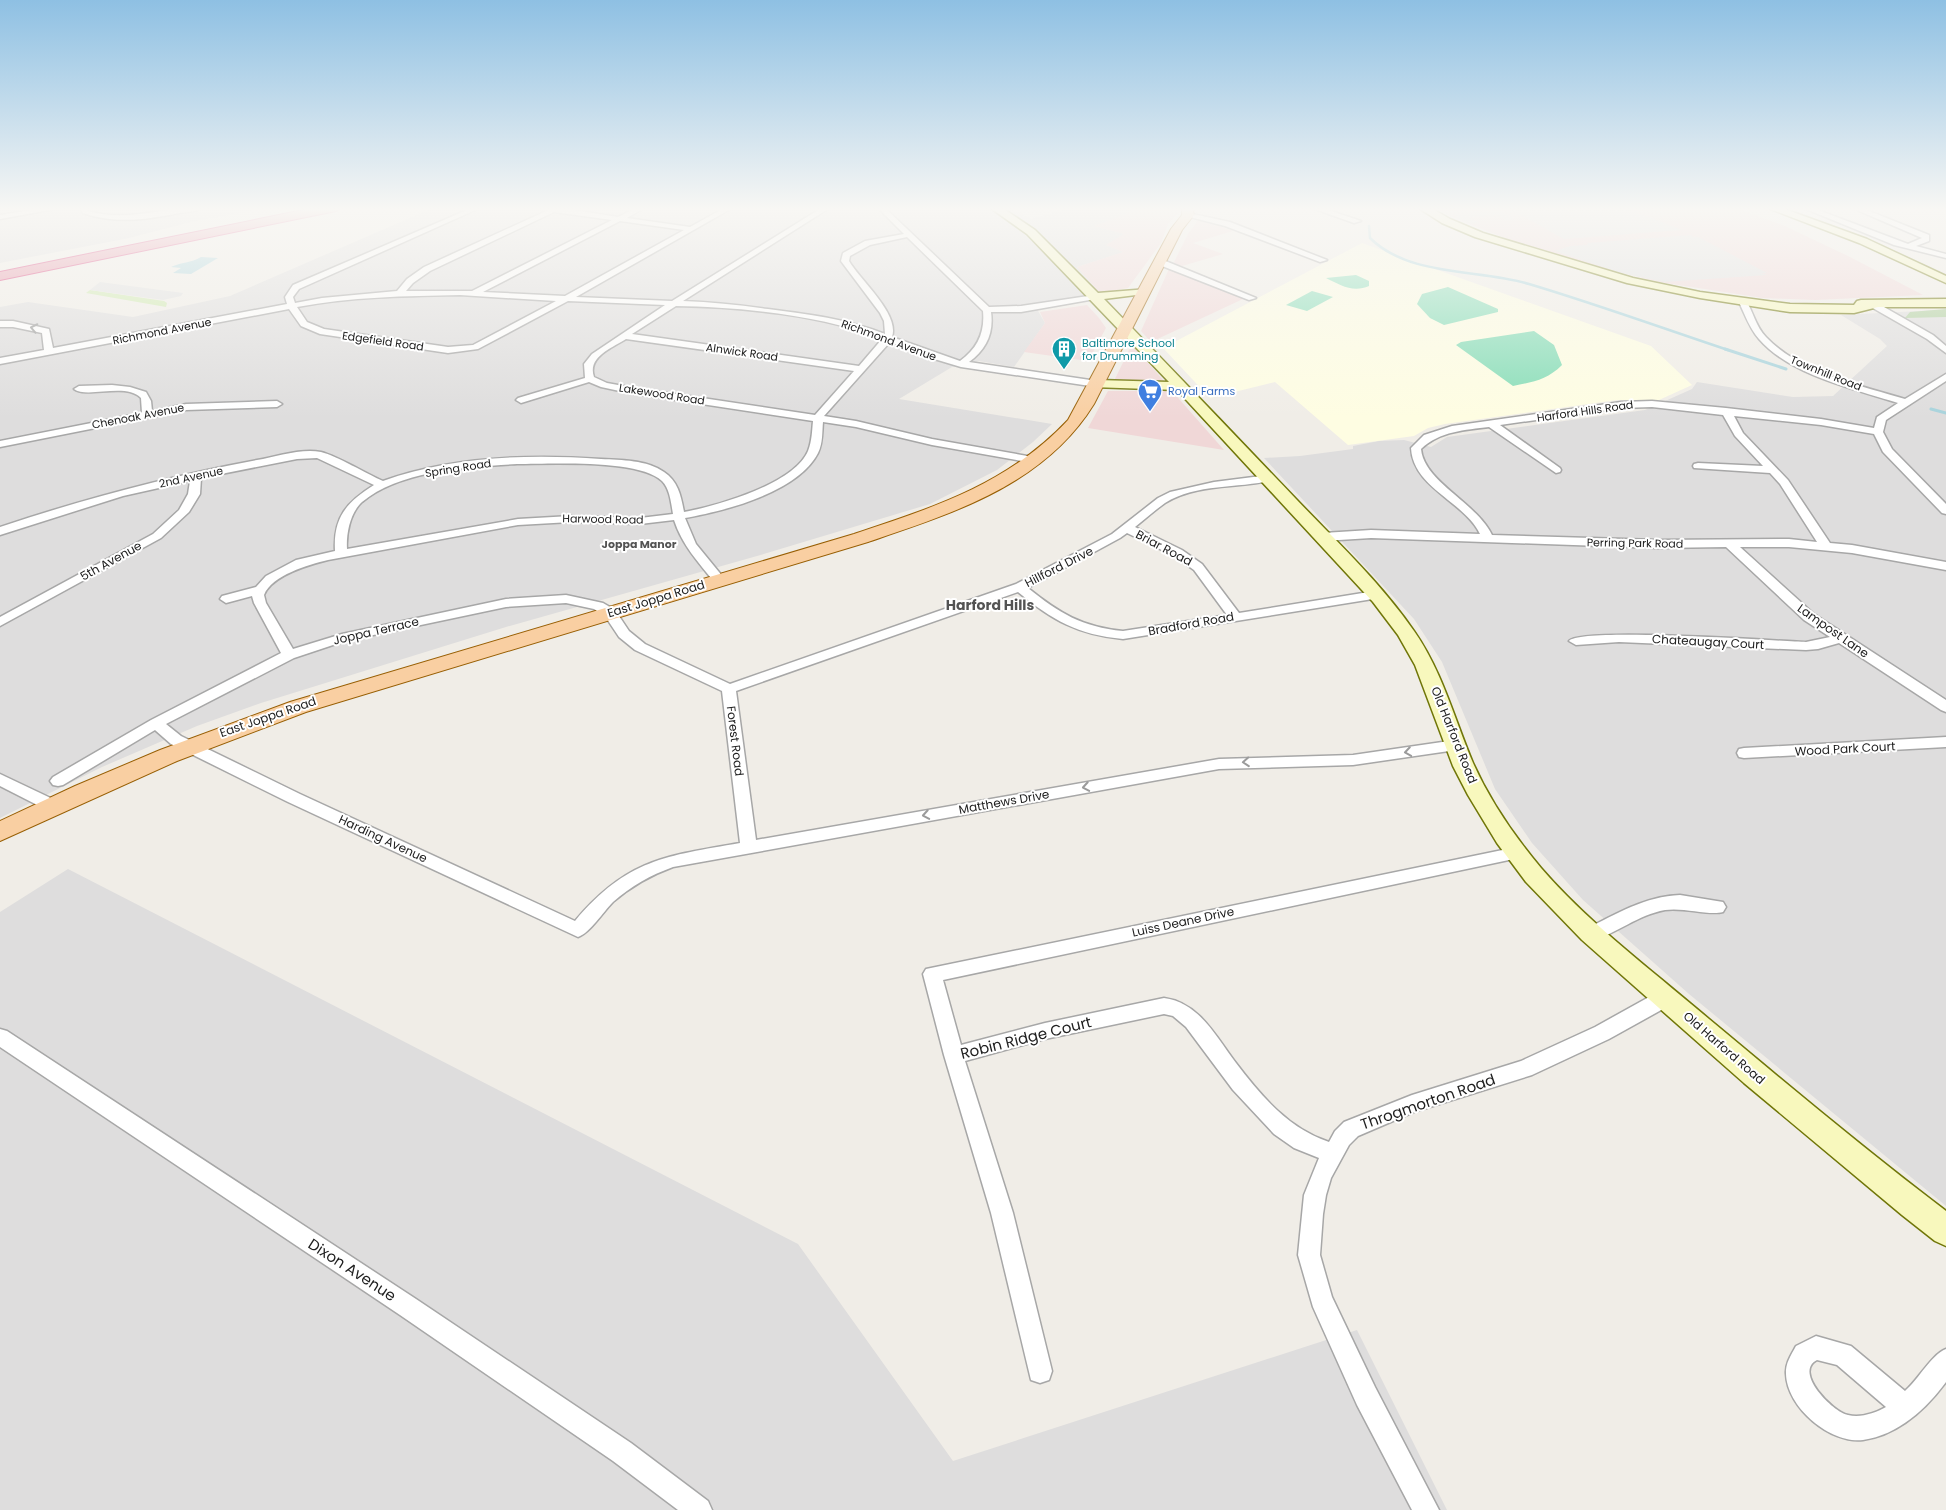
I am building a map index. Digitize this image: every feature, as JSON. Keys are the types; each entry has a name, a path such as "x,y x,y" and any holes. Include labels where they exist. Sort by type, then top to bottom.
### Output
{"main road":[{"name":"East Joppa Road","path":"0,832 116,776 261,719 861,538 946,509 993,487 1034,460 1074,423 1097,384 1152,277"}],"street":[{"path":"292,305 289,297 292,290 317,277"},
{"path":"400,293 415,277"},
{"path":"474,294 506,277"},
{"name":"Edgefield Road","path":"292,305 304,325 323,332 448,350 466,349 485,343 604,277"},
{"path":"521,400 590,379 586,370 590,361 624,336 715,277"},
{"path":"818,418 888,338 890,328 885,314 854,277"},
{"path":"953,277 987,310 988,324 984,342 973,356 961,364"},
{"name":"Old Harford Road","path":"1075,277 1182,386 1323,537 1396,620 1420,656 1430,676 1475,788 1517,853 1548,890 1592,934 1817,1128 1946,1230"},
{"path":"1200,277 1252,298"},
{"path":"1617,277 1679,292 1790,308 1854,309 1874,306 1946,303"},
{"path":"987,310 1021,308 1144,292"},
{"name":"Richmond Avenue","path":"0,361 340,297 400,293 474,294 674,303 760,310 825,319 860,327 934,356 961,364 1097,384 1182,386"},
{"name":"Townhill Road","path":"1743,302 1762,338 1782,355 1822,374 1906,402"},
{"path":"1874,306 1930,337 1946,350"},
{"path":"860,327 887,319"},
{"path":"0,324 13,324 46,331 49,352"},
{"name":"Alnwick Road","path":"624,336 860,369"},
{"name":"Lakewood Road","path":"590,379 604,385 629,390 868,426 932,442 1034,460"},
{"path":"1944,381 1906,402 1882,419 1878,432 1886,450 1946,511"},
{"path":"79,389 136,391 142,394 146,400 147,413"},
{"name":"Chenoak Avenue","path":"0,444 147,413 200,405 277,404"},
{"name":"Harford Hills Road","path":"1488,538 1474,515 1420,468 1415,455 1421,442 1439,432 1638,404 1679,405 1878,432"},
{"path":"1726,411 1739,434 1774,470 1795,497 1825,545"},
{"name":"Harwood Road","path":"341,553 518,522 571,518 640,521 715,509 749,498 788,478 804,464 813,452 817,439 818,418"},
{"path":"1492,424 1556,470"},
{"name":"2nd Avenue","path":"0,531 93,500 258,463 319,455 382,485"},
{"name":"Spring Road","path":"341,553 345,518 348,513 360,498 382,485 428,471 494,462 562,460 605,463 635,466 661,474 671,484 676,492 678,516 688,540 719,580"},
{"path":"1698,466 1774,470"},
{"name":"5th Avenue","path":"0,622 157,536 183,512 194,494 196,476"},
{"name":"Hillford Drive","path":"729,689 1020,587 1101,545 1170,495 1201,488 1268,478"},
{"name":"Briar Road","path":"1127,528 1173,551 1198,567 1235,616"},
{"name":"Perring Park Road","path":"1323,537 1351,534 1658,544 1789,542 1825,545 1946,566"},
{"name":"Lampost Lane","path":"1729,544 1795,606 1840,638 1946,707"},
{"path":"289,655 260,603 258,595 260,590 270,579 289,568 341,553"},
{"name":"Bradford Road","path":"1020,587 1064,620 1103,634 1123,635 1375,595"},
{"path":"226,599 260,590"},
{"name":"Joppa Terrace","path":"58,782 156,722 289,655 342,638 506,604 576,600 598,606 610,613"},
{"name":"Forest Road","path":"610,613 624,634 640,647 729,689 749,846"},
{"name":"Chateaugay Court","path":"1576,641 1619,638 1799,646 1818,644 1840,638"},
{"path":"156,722 169,736 190,746"},
{"name":"Wood Park Court","path":"1744,753 1946,742"},
{"name":"Matthews Drive","path":"578,930 597,906 626,882 649,868 672,861 1219,764 1337,761 1374,758 1456,744"},
{"name":"Harding Avenue","path":"190,746 294,798 578,930"},
{"path":"0,778 52,806"},
{"name":"Luiss Deane Drive","path":"954,1055 932,974 1517,853"},
{"path":"1592,934 1637,912 1660,905 1676,902 1718,907"},
{"name":"Throgmorton Road","path":"1426,1510 1366,1396 1320,1299 1309,1255 1315,1195 1322,1174 1342,1138 1352,1129 1412,1104 1525,1069 1602,1033 1665,998"},
{"name":"Robin Ridge Court","path":"1040,1371 1002,1213 954,1055 1045,1031 1171,1006 1193,1020 1251,1096 1282,1127 1299,1140 1333,1153"},
{"name":"Dixon Avenue","path":"0,1037 433,1324 622,1452 699,1510"},
{"path":"1905,1407 1930,1385 1946,1361"}],"shaded area":[{"path":"273,277 1086,277 1100,293 1068,300 1034,304 1045,323 1014,367 979,361 952,367 899,399 1052,424 1033,442 997,470 930,504 757,556 506,627 261,703 197,726 102,767 0,818 0,307 28,302 133,317 230,296"},
{"path":"1086,277 1136,277 1128,288 1100,293"},
{"path":"1165,277 1194,277 1243,299 1151,342 1141,331"},
{"path":"1297,277 1459,277 1651,346 1692,385 1659,400 1617,400 1445,424 1428,428 1414,436 1348,445 1275,382 1210,398 1163,348"},
{"path":"1641,277 1889,277 1923,295 1815,300 1763,298"},
{"path":"1643,277 1731,277 1664,282"},
{"path":"100,282 183,293 181,296 163,300 90,290"},
{"path":"1087,305 1106,328 1088,361 1024,352 1045,323 1040,312"},
{"path":"1939,310 1946,314 1946,1206 1689,994 1583,900 1532,843 1495,789 1442,662 1414,619 1264,458 1300,456 1353,449 1353,446 1379,441 1404,440 1431,447 1447,437 1645,410 1692,389 1697,382 1793,397 1833,396 1887,346 1880,339 1841,315"},
{"path":"1131,346 1133,346 1164,381 1114,381"},
{"path":"1108,391 1172,391 1224,450 1088,428"},
{"path":"68,869 798,1244 953,1461 1357,1330 1447,1510 0,1510 0,912"}],"green space":[{"path":"1361,277 1369,281 1369,286 1358,289 1352,288 1326,278"},
{"path":"1448,287 1498,309 1498,312 1444,325 1430,318 1417,304 1422,294"},
{"path":"90,290 167,303 166,307 86,293"},
{"path":"1312,291 1333,297 1307,311 1286,305"},
{"path":"1946,309 1946,317 1905,318 1910,312"},
{"path":"1534,331 1554,345 1562,365 1545,377 1533,382 1513,386 1456,345 1461,342"}],"waterway":[{"path":"1499,277 1529,284 1726,349"},
{"path":"1726,349 1786,369"},
{"path":"1931,409 1946,413"}],"place":[{"name":"Baltimore School for Drumming","path":"1064,370"},
{"name":"Royal Farms","path":"1150,412"}],"district":[{"name":"Joppa Manor","path":"639,544"},
{"name":"Harford Hills","path":"990,605"}]}
